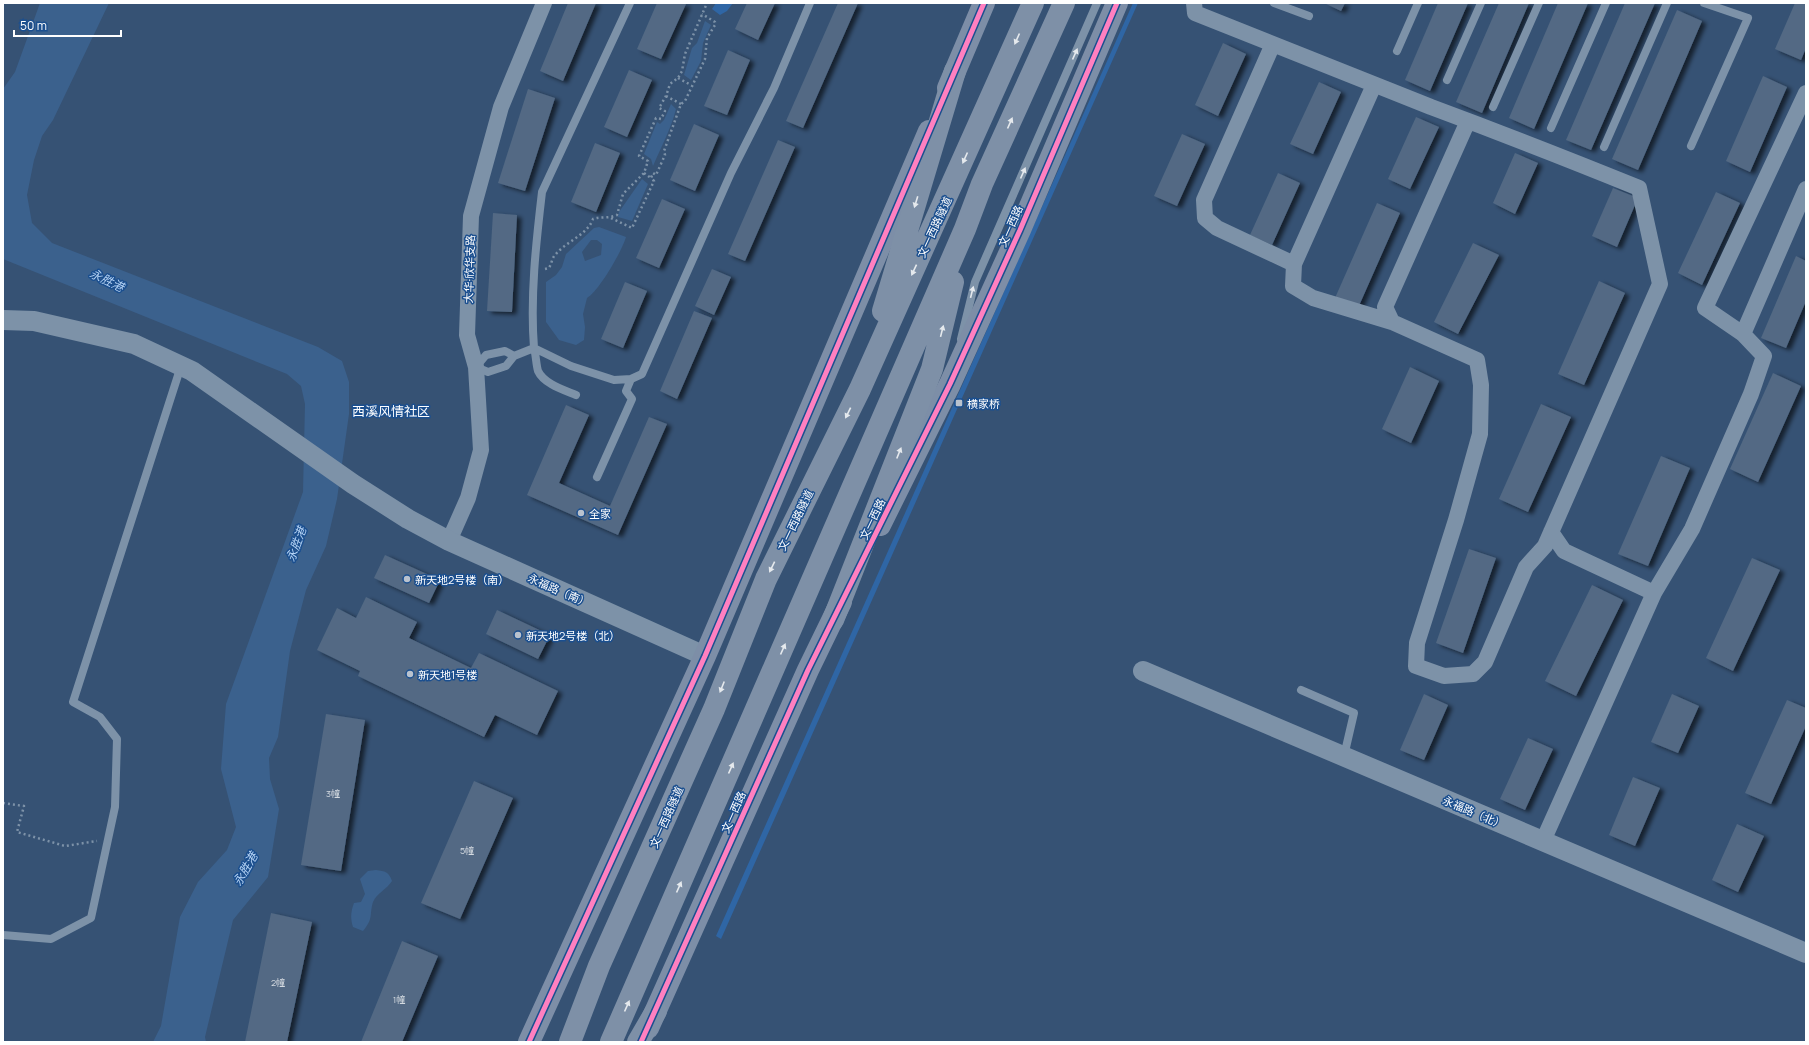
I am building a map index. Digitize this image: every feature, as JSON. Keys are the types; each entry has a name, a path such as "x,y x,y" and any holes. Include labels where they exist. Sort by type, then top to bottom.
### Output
{"highway":[{"name":"文一西路隧道","path":"570,1042 599,966 714,709 766,579 860,389 954,183 1033,3"},
{"path":"611,1042 965,229 982,184 1064,3"},
{"path":"860,389 955,71"},
{"path":"832,620 932,369 965,229"},
{"path":"562,1042 599,966"},
{"path":"638,1042 656,1011"}],"main road":[{"path":"529,1042 705,656 984,3"},
{"name":"文一西路","path":"641,1042 832,620 950,384 1020,230 1117,3"}],"street":[{"name":"大华·欣华支路","path":"449,541 468,498 481,450 476,367 467,335 471,216 501,107 544,3"},
{"path":"1194,3 1195,13 1374,85 1639,188 1660,284 1545,546 1526,567 1485,662 1473,674 1444,676 1416,666 1417,643 1456,520 1480,434 1481,385 1477,360 1392,322 1313,298 1293,286 1294,264 1374,85"},
{"path":"1273,44 1204,200 1205,218 1217,228 1294,264"},
{"path":"1543,841 1654,593 1692,529 1751,394 1764,356 1743,334 1705,308 1806,93"},
{"path":"1392,322 1385,307 1468,121"},
{"path":"1743,334 1806,189"},
{"name":"永福路（南）","path":"3,320 34,322 134,344 192,371 353,484 408,519 449,541 705,656"},
{"path":"1551,532 1564,551 1654,593"},
{"name":"永福路（北）","path":"1142,671 1806,953"}],"lane":[{"path":"576,395 559,388 546,380 538,371 534,348 532,323 542,192 630,3"},
{"path":"514,356 505,351 486,355 476,367 488,372 506,366 514,356 534,348 571,366 614,380 631,379 642,374 731,173 774,88 810,3"},
{"path":"950,384 974,282 1097,3"},
{"path":"1274,3 1309,16"},
{"path":"1397,52 1418,3"},
{"path":"1447,80 1481,3"},
{"path":"1492,107 1539,3"},
{"path":"1551,128 1606,3"},
{"path":"1604,147 1667,3"},
{"path":"1691,146 1748,18 1723,6 1704,3"},
{"path":"3,935 51,939 91,918 115,807 117,739 100,717 73,702 181,366"},
{"path":"597,477 632,399 626,391 631,379"},
{"path":"1300,690 1354,713 1344,756"}],"path":[{"path":"610,218 616,214 624,194 644,173 648,161 639,156 656,118 661,119 665,111 659,108 666,96 670,84 678,78 685,54 707,3"},
{"path":"651,178 653,174 656,175 665,155 664,151 681,104 685,101 691,85 705,59 707,38 716,25 715,22 702,14"},
{"path":"678,78 691,85"},
{"path":"666,96 681,104"},
{"path":"535,273 549,268 554,255 586,230 593,219 597,217 610,218 632,228 654,181 644,173"},
{"path":"3,803 24,806 17,832 65,846 108,839"}],"shaded area":[{"path":"716,3 733,3 727,11 720,15 712,9"},
{"path":"1133,3 1138,3 721,939 716,936"}],"water":[{"name":"永胜港","path":"40,3 109,3 53,120 42,136 34,160 27,195 32,223 52,243 318,347 342,361 349,382 349,414 337,499 326,546 306,590 290,651 278,737 269,758 270,779 279,809 268,877 233,920 205,1037 206,1042 153,1042 161,1026 180,917 198,882 227,850 236,827 221,769 226,704 303,492 305,404 301,386 287,374 3,259 3,89 15,72"},
{"path":"705,21 711,25 703,43 701,61 691,80 684,75 692,48 697,43"},
{"path":"671,104 676,109 674,116 653,166 651,159 644,154 657,122 660,124 664,120"},
{"path":"642,179 648,184 632,221 618,217 619,212"},
{"path":"599,227 626,237 610,270 598,287 587,298 583,314 585,327 584,340 576,345 559,340 546,322 546,282 556,275 562,267 566,254 594,228","holes":["591,240 597,240 602,244 601,255 585,261 582,252"]},
{"path":"376,870 386,872 392,881 373,902 369,923 363,931 353,927 351,918 352,909 354,903 361,902 365,894 360,879 368,871"}],"building":[{"path":"568,3 596,3 563,81 540,71"},
{"path":"657,3 686,4 661,59 637,49"},
{"path":"747,3 775,3 758,40 735,29"},
{"path":"838,3 858,3 803,128 786,121"},
{"path":"1324,3 1345,3 1341,11"},
{"path":"1438,3 1468,3 1430,91 1405,80"},
{"path":"1499,3 1529,3 1482,113 1456,102"},
{"path":"1558,3 1588,3 1534,129 1509,118"},
{"path":"1625,3 1655,3 1591,150 1566,140"},
{"path":"1795,3 1806,3 1806,48 1801,60 1775,49"},
{"path":"1677,10 1702,21 1638,170 1612,159"},
{"path":"1223,43 1246,54 1218,116 1195,105"},
{"path":"728,50 750,60 727,115 704,106"},
{"path":"629,70 652,80 627,137 604,127"},
{"path":"1763,76 1787,87 1750,172 1726,161"},
{"path":"1319,82 1341,92 1313,154 1290,144"},
{"path":"528,89 555,98 525,191 498,183"},
{"path":"1416,117 1439,127 1410,189 1388,179"},
{"path":"694,124 719,135 695,191 670,180"},
{"path":"1182,134 1205,144 1177,206 1154,196"},
{"path":"778,140 795,147 745,261 728,254"},
{"path":"595,143 620,153 596,212 571,202"},
{"path":"1515,153 1538,163 1515,214 1493,203"},
{"path":"1278,173 1300,183 1272,245 1250,235"},
{"path":"1613,188 1638,198 1617,247 1592,236"},
{"path":"1716,192 1740,203 1702,285 1678,273"},
{"path":"662,199 685,209 659,268 636,258"},
{"path":"1377,203 1400,213 1358,308 1335,298"},
{"path":"493,213 517,215 512,312 487,311"},
{"path":"1473,243 1499,255 1458,334 1434,322"},
{"path":"1796,256 1806,261 1806,301 1786,348 1761,338"},
{"path":"712,269 731,277 714,315 695,306"},
{"path":"1599,281 1625,293 1584,385 1558,374"},
{"path":"625,282 647,291 623,348 601,339"},
{"path":"694,311 712,318 677,399 660,391"},
{"path":"1410,367 1439,381 1411,443 1382,429"},
{"path":"1773,373 1801,386 1758,482 1730,469"},
{"path":"1541,404 1571,417 1528,512 1499,499"},
{"path":"566,405 589,415 559,483 610,506 649,417 667,424 618,535 527,495"},
{"path":"1661,456 1690,468 1648,566 1618,554"},
{"path":"1469,549 1496,558 1463,653 1436,643"},
{"name":"新天地2号楼（南）","path":"385,555 440,580 429,603 374,578"},
{"path":"1752,558 1780,570 1733,671 1706,658"},
{"path":"1592,585 1623,600 1576,696 1545,681"},
{"name":"新天地1号楼","path":"366,597 417,622 409,638 471,668 479,653 558,691 537,735 495,715 484,737 358,676 360,671 317,650 337,608 356,618"},
{"name":"新天地2号楼（北）","path":"497,610 550,635 538,659 486,634"},
{"path":"1424,694 1448,705 1424,760 1400,750"},
{"path":"1672,694 1699,706 1678,753 1651,742"},
{"path":"1787,700 1806,708 1806,726 1771,804 1745,793"},
{"path":"326,714 365,720 341,871 301,865"},
{"path":"1528,738 1553,749 1525,810 1500,799"},
{"path":"1633,777 1660,788 1635,846 1609,835"},
{"path":"474,781 513,798 460,919 421,903"},
{"path":"1737,824 1764,836 1738,892 1712,880"},
{"path":"271,913 312,922 287,1042 245,1042"},
{"path":"402,941 438,956 402,1042 361,1042"}],"cycle path":[{"path":"529,1042 705,656 984,3"},
{"path":"641,1042 808,670 950,384 1020,230 1117,3"}],"place":[{"name":"横家桥","path":"959,403"},
{"name":"全家","path":"581,513"},
{"name":"新天地2号楼（南）","path":"407,579"},
{"name":"新天地2号楼（北）","path":"518,635"},
{"name":"新天地1号楼","path":"410,674"}],"district":[{"name":"西溪风情社区","path":"391,411"}]}
